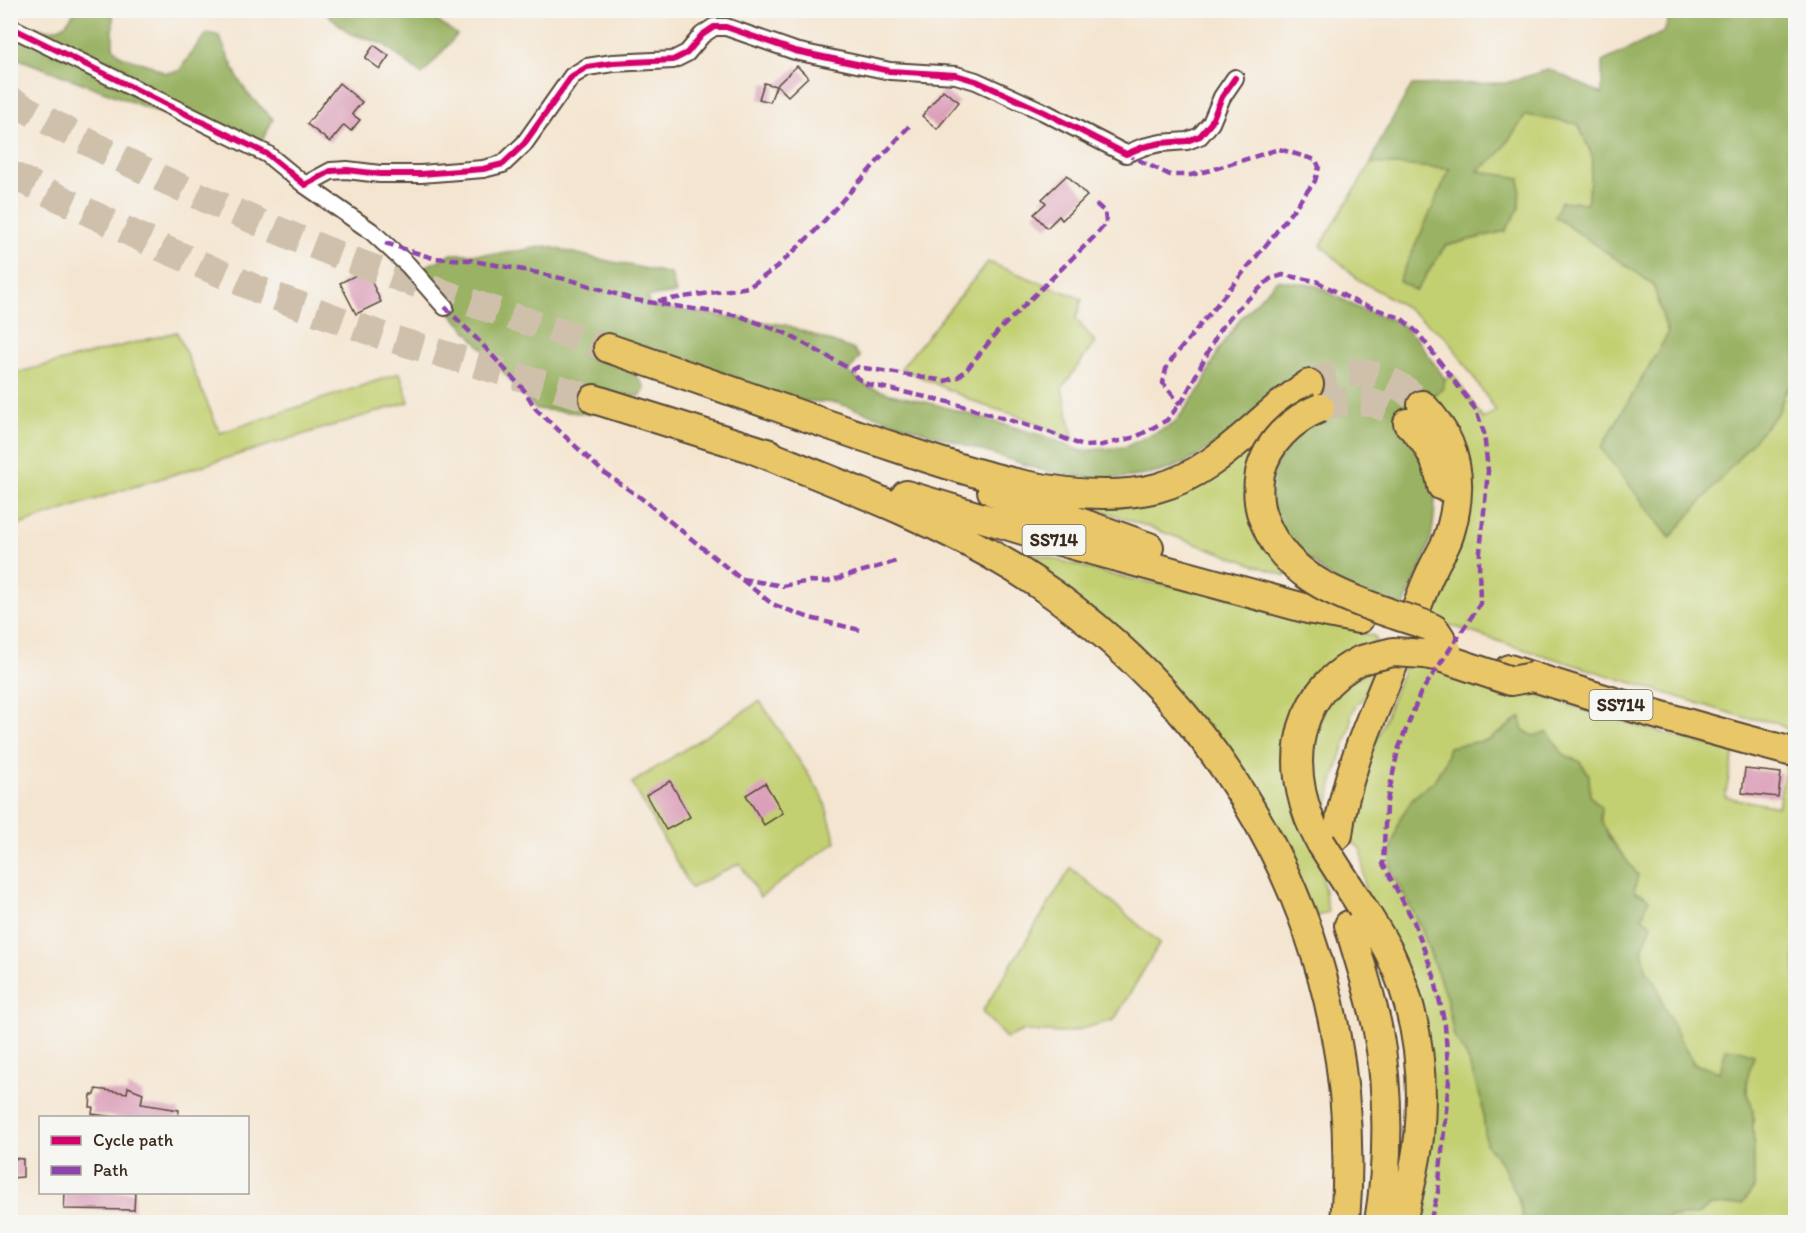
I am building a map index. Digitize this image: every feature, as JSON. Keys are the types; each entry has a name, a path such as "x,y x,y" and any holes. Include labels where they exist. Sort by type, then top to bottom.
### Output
{"highway":[{"name":"SS714","path":"608,348 817,421 953,477 1129,541 1310,600 1359,619 1533,677 1634,709 1789,751"},
{"path":"817,421 957,467 1015,482 1074,493 1120,494 1158,488 1200,470 1231,449 1275,408 1315,396 1304,416 1290,425 1271,447 1265,458 1259,478 1258,494 1262,517 1268,531 1283,555 1308,576 1347,598 1434,629 1447,649"},
{"name":"SS714","path":"594,399 1070,544 1308,609 1359,619"},
{"path":"1413,616 1433,568 1447,542 1457,498 1453,455 1437,420 1415,414"},
{"path":"753,449 913,515 966,540 1015,569 1106,635 1158,685 1205,739 1243,796 1269,841 1297,902 1321,972 1336,1035 1346,1098 1348,1174 1345,1222"},
{"path":"1378,1222 1382,1203 1386,1096 1381,1049 1355,916 1329,839 1307,812 1300,788 1298,752 1301,731 1306,714 1320,691 1342,670 1361,660 1393,652 1440,657 1511,681 1533,677"},
{"path":"1329,839 1352,770 1395,660"},
{"path":"1355,916 1381,937 1397,973 1414,1025 1419,1058 1421,1102 1419,1139 1402,1222"},
{"path":"1369,1222 1385,1148"}],"street":[{"path":"10,27 267,154 305,185 371,231 408,265 445,307"},
{"path":"305,185 331,171 421,174 483,169 503,164 524,144 572,76 588,67 613,63 673,60 687,53 702,35 714,27 726,27 795,51 890,71 956,75 976,81 1044,112 1126,154 1143,147 1187,141 1200,136 1211,123 1222,97 1235,78"}],"green space":[{"path":"75,11 113,11 113,47 121,56 152,66 165,73 179,71 208,33 219,36 247,93 273,119 258,150 11,56 10,18 31,27 46,30 60,27"},
{"path":"324,11 423,11 457,35 422,75 383,44 349,33"},
{"path":"1672,11 1795,11 1796,382 1785,392 1779,411 1670,538 1601,448 1668,334 1653,284 1555,217 1561,201 1587,203 1593,158 1578,124 1526,115 1499,154 1478,171 1520,178 1519,209 1505,231 1445,246 1416,291 1399,281 1450,169 1371,163 1382,137 1412,85 1506,83 1549,69 1602,94 1602,62 1664,32"},
{"path":"1526,115 1578,124 1593,158 1587,203 1556,217 1653,284 1668,334 1601,448 1670,537 1779,411 1785,392 1795,382 1795,1222 1656,1222 1662,1218 1696,1215 1711,1206 1742,1204 1754,1188 1753,1109 1747,1094 1747,1079 1754,1055 1720,1072 1695,1065 1664,1007 1657,985 1646,970 1642,949 1652,925 1642,917 1645,896 1634,891 1628,863 1605,830 1601,807 1590,796 1589,775 1580,762 1563,754 1548,733 1533,736 1522,729 1520,718 1489,740 1449,747 1445,762 1434,781 1414,797 1391,869 1421,927 1447,1000 1454,1036 1467,1057 1482,1102 1486,1144 1502,1164 1518,1198 1523,1218 1517,1222 1411,1222 1429,1096 1365,898 1362,850 1349,839 1359,787 1407,660 1435,663 1644,728 1734,752 1725,797 1778,807 1792,732 1775,722 1746,718 1425,617 1454,545 1427,400 1443,388 1445,379 1454,376 1483,419 1496,411 1447,338 1402,305 1359,280 1321,245 1371,163 1451,169 1400,281 1416,291 1445,246 1505,231 1478,171 1499,154"},
{"path":"546,246 671,274 676,293 647,297 650,306 786,325 854,350 860,357 848,372 867,386 1044,436 1081,451 1125,447 1174,424 1202,386 1218,351 1241,318 1277,280 1318,286 1358,308 1398,322 1417,339 1445,379 1443,388 1427,400 1435,496 1432,534 1427,552 1401,612 1347,593 1278,531 1268,486 1307,379 1302,370 1283,383 1250,416 1219,442 1199,455 1162,471 1120,478 1078,476 1038,469 837,403 791,400 711,368 645,347 604,361 628,370 638,378 645,389 640,396 594,399 590,414 536,409 418,276 420,269 452,254 501,254"},
{"path":"988,262 1082,299 1076,319 1095,342 1062,388 1074,441 1022,417 982,405 901,368"},
{"path":"177,332 220,433 400,373 409,402 123,490 13,527 19,543 11,546 11,374"},
{"path":"1257,441 1286,576 1092,507"},
{"path":"1000,544 1116,576 1263,603 1374,636 1377,641 1302,702 1319,856 1328,912 1312,918 1252,795"},
{"path":"1377,665 1362,700 1358,702 1351,715 1351,725 1332,784 1325,824 1312,797 1307,753 1330,695"},
{"path":"760,701 823,797 836,842 760,897 740,863 691,888 632,783"},
{"path":"1521,717 1522,729 1533,736 1548,732 1563,754 1580,762 1589,775 1590,796 1601,807 1600,817 1609,838 1638,875 1634,891 1649,900 1642,917 1652,925 1642,949 1646,970 1657,985 1664,1007 1694,1064 1720,1072 1726,1049 1736,1049 1754,1055 1747,1079 1747,1094 1753,1109 1754,1188 1742,1204 1711,1206 1696,1215 1662,1218 1656,1222 1517,1222 1523,1218 1518,1198 1502,1164 1486,1144 1482,1102 1467,1057 1454,1036 1447,1000 1421,927 1391,869 1392,846 1400,818 1414,797 1434,781 1445,762 1449,747 1489,740"},
{"path":"1071,868 1160,943 1114,1020 1065,1033 1023,1031 1006,1038 982,1012"}],"building":[{"path":"374,45 389,56 380,69 365,58"},
{"path":"797,66 808,77 788,96 777,85"},
{"path":"339,83 362,102 352,114 360,120 351,131 344,125 330,142 307,124"},
{"path":"764,83 776,86 770,102 759,99"},
{"path":"943,90 959,102 937,129 922,116"},
{"path":"1067,175 1087,196 1062,220 1059,216 1047,228 1034,214 1046,203 1042,199"},
{"path":"366,270 381,302 356,314 340,283"},
{"path":"1745,769 1781,773 1778,797 1742,793"},
{"path":"670,781 690,817 666,830 646,795"},
{"path":"765,783 783,813 764,825 746,795"},
{"path":"128,1087 143,1093 141,1104 179,1110 178,1116 92,1114 91,1095 95,1095 96,1089 127,1093"},
{"path":"10,1158 23,1159 23,1177 10,1178"},
{"path":"65,1194 135,1194 134,1210 64,1209"}],"tunnel":[{"path":"10,100 150,173 332,253 410,282 608,348"},
{"path":"10,174 162,248 271,295 389,338 594,399"},
{"path":"1309,384 1340,374 1370,374 1397,385 1422,405"},
{"path":"1320,408 1344,402 1367,402 1388,409 1408,423"}],"marked path":[{"path":"658,301 749,287 777,267 814,232 912,123"},
{"path":"1126,154 1170,175 1191,175 1279,149 1316,160 1319,167 1315,181 1166,369 1163,383 1180,404"},
{"path":"1096,204 1105,212 1106,223 999,330 958,377 945,381 858,367 852,370 856,377 867,384 953,403 1049,432 1083,446 1102,445 1136,437 1167,420 1183,400 1219,331 1235,311 1270,279 1283,275 1316,281 1356,302 1401,318 1418,333 1476,410 1484,433 1488,471 1479,562 1480,604 1420,694 1398,750 1386,806 1383,864 1414,922 1434,976 1445,1025 1449,1080 1438,1192 1430,1222"},
{"path":"385,243 433,258 468,260 574,281 635,300 740,316 785,333 852,370"},
{"path":"445,307 524,390 536,409 603,472 641,498 772,604 810,618 864,631"},
{"path":"742,579 783,586 810,581 826,582 897,561"}],"cycle path":[{"path":"10,27 267,154 305,185 331,171 421,174 483,169 503,164 524,144 572,76 587,67 613,63 673,60 687,53 702,35 714,27 726,27 795,51 890,71 956,75 976,81 1044,112 1126,154 1143,147 1187,141 1200,136 1211,123 1222,97 1235,78"}]}
